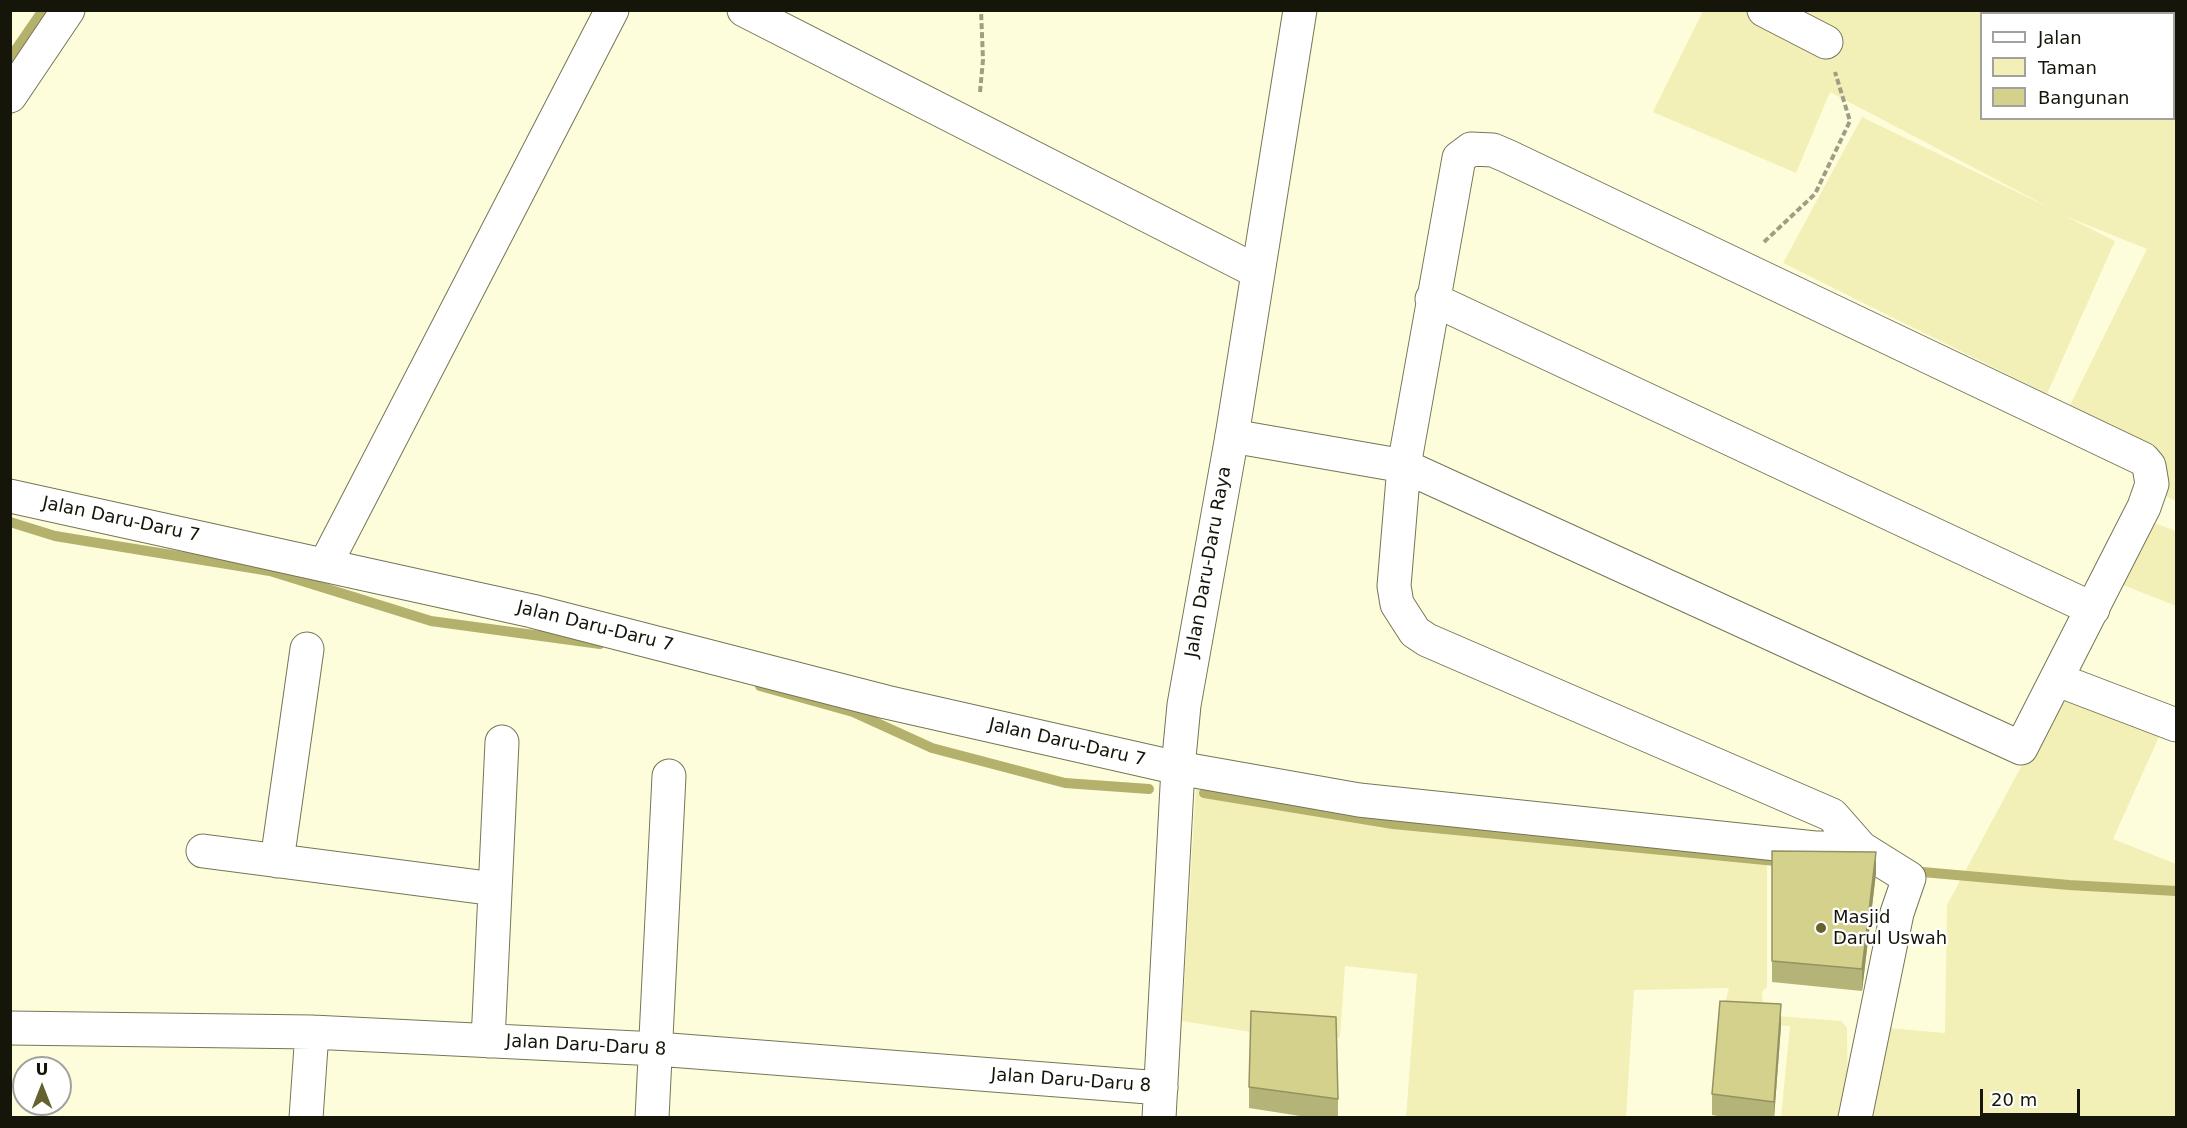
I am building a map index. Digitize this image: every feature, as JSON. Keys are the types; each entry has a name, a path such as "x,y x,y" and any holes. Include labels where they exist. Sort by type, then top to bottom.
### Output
{"street":[{"path":"10,96 68,10"},
{"path":"325,565 612,10"},
{"path":"744,10 1256,271"},
{"name":"Jalan Daru-Daru Raya","path":"1160,1103 1178,768 1197,624 1232,436 1256,271 1300,10"},
{"path":"1764,10 1826,42"},
{"path":"1232,436 1404,466 2021,748 2058,680 2152,484 2151,472 2142,459 1494,150 1471,149 1461,154 1432,299 1404,466 1394,586 1397,603 1415,632 1427,640 1832,815 1861,848 1909,878 1897,913 1855,1118"},
{"path":"1432,299 2093,609"},
{"name":"Jalan Daru-Daru 7","path":"10,496 532,611 886,702 1178,768 1359,800 1815,848 1861,848"},
{"path":"277,861 307,649"},
{"path":"2058,680 2176,725"},
{"path":"488,1041 502,742"},
{"path":"652,1118 669,776"},
{"path":"203,851 495,889"},
{"name":"Jalan Daru-Daru 8","path":"10,1028 312,1032 657,1049 1160,1103"},
{"path":"306,1118 312,1032"}],"path":[{"path":"976,128 982,60 981,10"},
{"path":"1738,266 1815,194 1850,121 1826,42"}],"green space":[{"path":"2098,10 2101,12 1980,12 1980,120 2175,120 2176,11 2176,501 2167,497 2161,454 2070,405 2147,249 2065,216 2115,241 2047,394 1783,263 1862,117 2052,209 1830,92 1796,173 1653,112 1703,11"},
{"path":"2154,523 2176,531 2176,606 2118,583"},
{"path":"2059,696 2159,737 2113,839 2176,864 2176,1117 1873,1118 1877,1027 1945,1033 1947,905"},
{"path":"1196,786 1767,857 1767,987 1762,992 1764,1015 1841,1021 1847,1028 1848,1117 1781,1117 1790,1026 1720,1023 1729,988 1634,990 1626,1117 1406,1117 1417,974 1345,966 1340,1037 1336,1038 1251,1032 1182,1021"}],"building":[{"name":"Masjid Darul Uswah","path":"1772,851 1876,852 1862,969 1772,961"},
{"path":"1720,1001 1781,1004 1774,1102 1712,1094"},
{"path":"1251,1011 1336,1017 1338,1099 1249,1087"}],"waterway":[{"path":"10,58 43,10"},
{"path":"10,522 55,536 270,571 431,621 600,644"},
{"path":"760,686 853,712 932,748 1065,783 1149,789"},
{"path":"1204,793 1393,824 1786,862"},
{"path":"1911,871 2069,885 2176,891"}],"place":[{"name":"Masjid Darul Uswah","path":"1821,928"}]}
